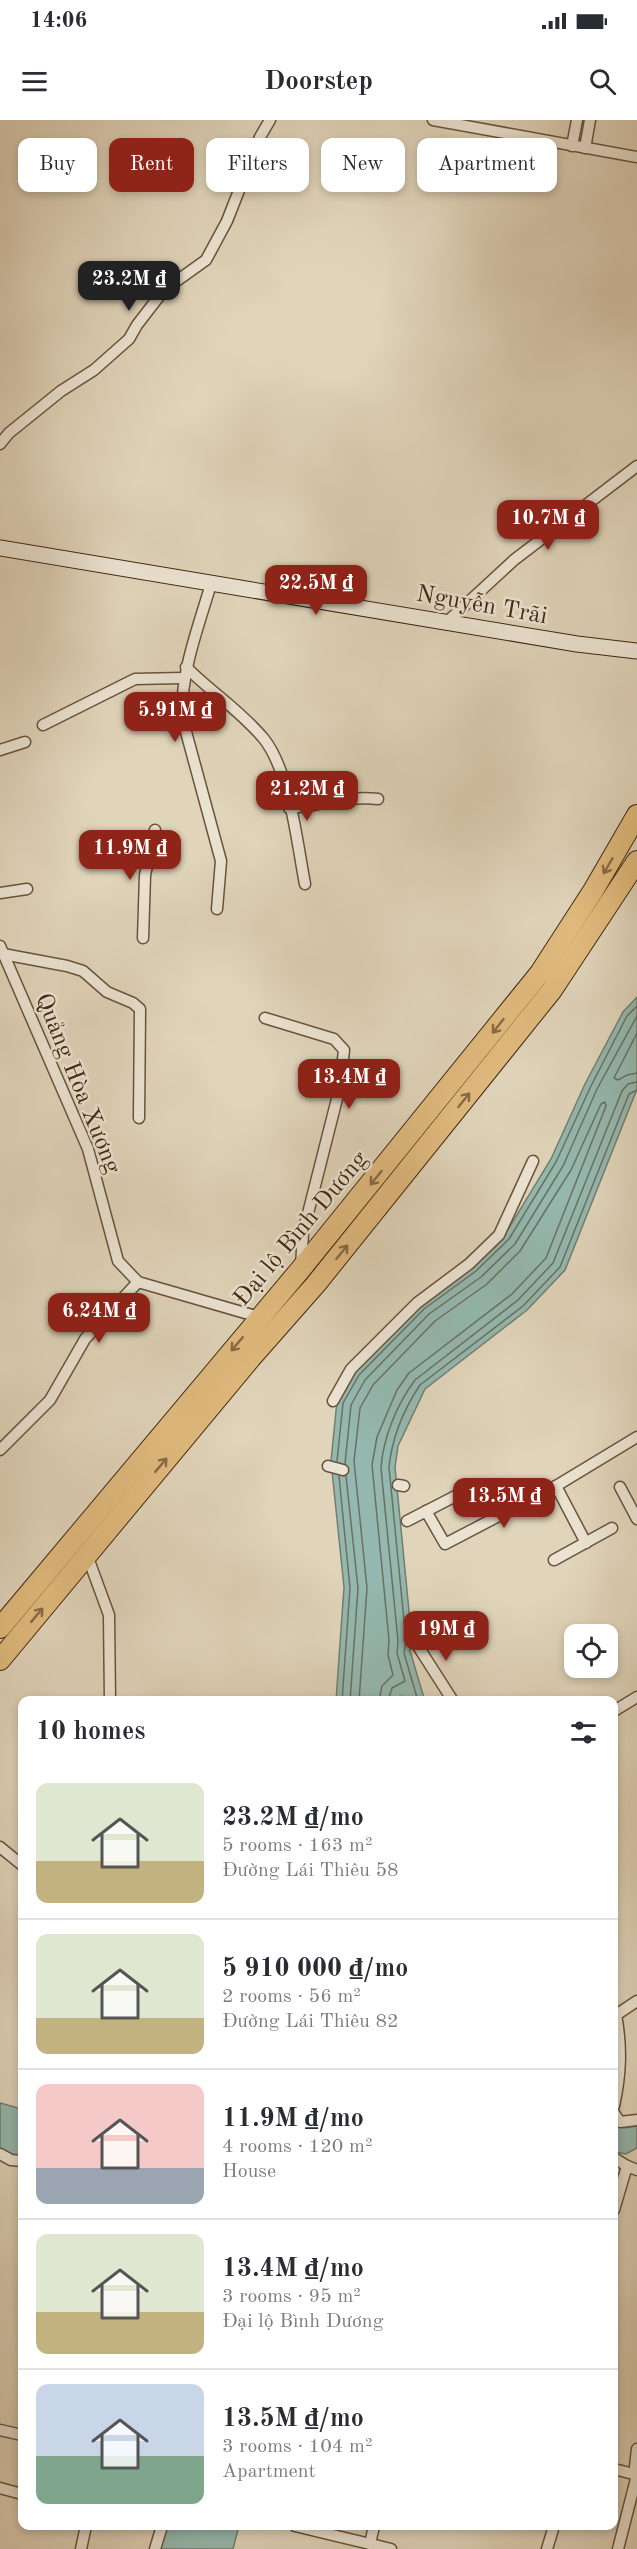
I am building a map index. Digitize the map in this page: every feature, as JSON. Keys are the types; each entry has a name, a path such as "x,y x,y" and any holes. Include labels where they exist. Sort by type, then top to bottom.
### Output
{"highway":[{"name":"Đại lộ Bình Dương","path":"0,1628 300,1270 540,973 593,891 637,815"},
{"name":"Đại lộ Bình Dương","path":"0,1660 250,1359 316,1284 552,990 637,861"},
{"path":"300,1270 316,1284"},
{"path":"54,1564 70,1576"}],"main road":[{"name":"Nguyễn Trãi","path":"0,539 10,547 211,584 284,590"},
{"name":"Nguyễn Trãi","path":"10,547 452,617 637,641"},
{"name":"Nguyễn Trãi","path":"452,617 577,644 637,651"}],"street":[{"path":"0,444 9,433 61,391 94,370 129,339 164,290 206,260 227,221 248,167 270,120"},
{"path":"433,120 637,157"},
{"path":"498,132 500,120"},
{"path":"572,146 577,120"},
{"path":"585,148 590,120"},
{"path":"452,617 514,560 637,466"},
{"path":"211,584 185,673 182,717 221,861 217,909"},
{"path":"43,725 135,680 185,673 263,739 280,767 305,884"},
{"path":"0,750 25,742"},
{"path":"289,808 315,806 354,798 378,799"},
{"path":"143,938 145,875 155,830"},
{"path":"0,893 27,889"},
{"path":"2,950 83,971 106,992 133,1003 140,1009 139,1118"},
{"name":"Quảng Hòa Xương","path":"2,950 88,1149 118,1261 138,1282"},
{"path":"265,1018 334,1039 344,1050 340,1087 303,1233 300,1270"},
{"path":"333,1401 351,1369 417,1303 469,1264 499,1235 533,1161"},
{"path":"0,1450 50,1400 85,1339 138,1282 259,1317"},
{"path":"426,1511 445,1544 556,1486 637,1437"},
{"path":"328,1466 343,1470"},
{"path":"556,1486 586,1543"},
{"path":"407,1521 473,1487"},
{"path":"620,1487 637,1518"},
{"path":"554,1560 612,1528"},
{"path":"87,1555 109,1615 110,1696"},
{"path":"414,1640 450,1696"},
{"path":"618,1709 637,1697"},
{"path":"0,1847 18,1862"},
{"path":"618,2012 637,2001"},
{"path":"618,2029 622,2048 618,2085"},
{"path":"618,2119 620,2122 637,2120"},
{"path":"0,2154 11,2160 18,2161"},
{"path":"618,2160 632,2168 618,2201"},
{"path":"0,2430 18,2434"},
{"path":"618,2549 637,2475 635,2467 637,2449"},
{"path":"618,2470 637,2475"},
{"path":"0,2488 18,2493"},
{"path":"81,2549 85,2530"},
{"path":"156,2549 161,2530"},
{"path":"312,2530 391,2549"},
{"path":"370,2544 373,2530"},
{"path":"548,2549 553,2530"}],"water":[{"path":"637,997 637,1089 565,1270 527,1310 425,1389 398,1446 395,1467 412,1642 410,1651 424,1696 336,1696 344,1587 331,1461 337,1401 354,1372 420,1304 504,1236 551,1159 585,1084 623,1012"},
{"path":"0,2103 18,2108 18,2159 0,2151"},
{"path":"618,2126 624,2128 637,2126 637,2148 626,2154 618,2153"},
{"path":"166,2530 238,2530 233,2549 160,2549"}]}
